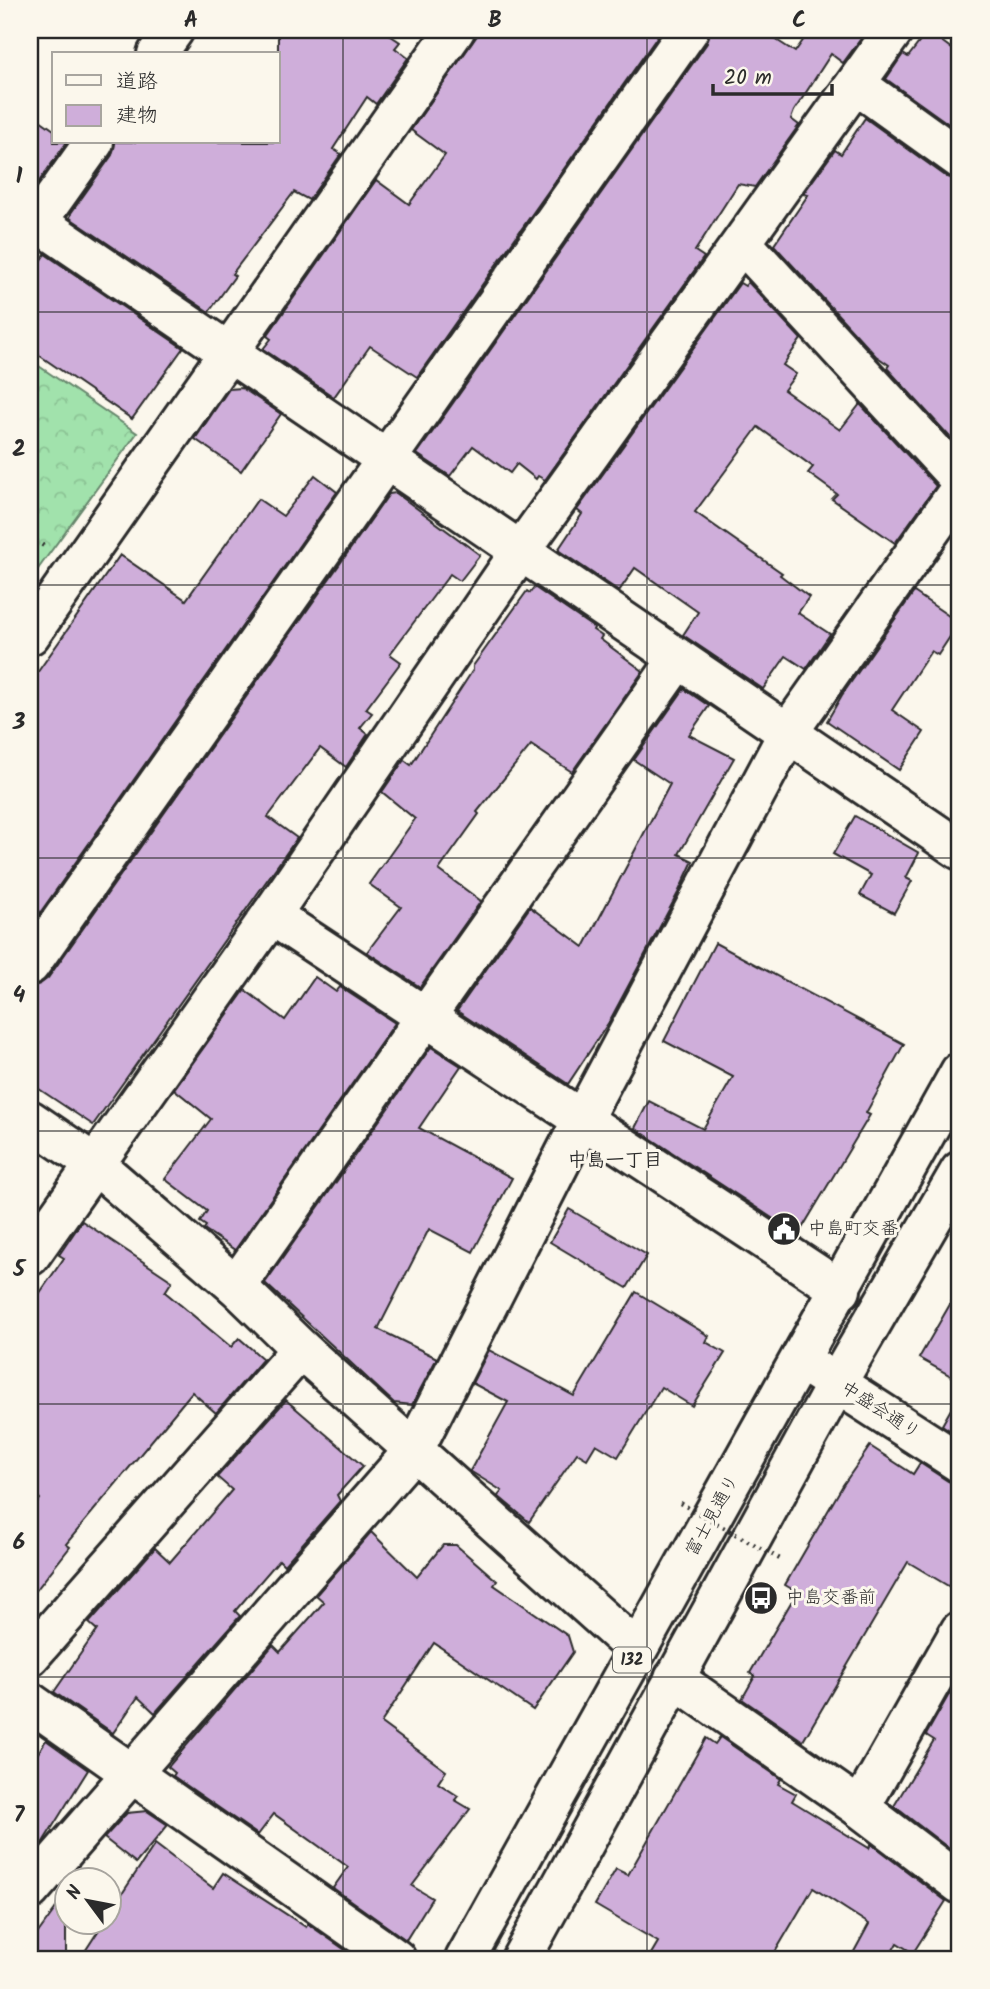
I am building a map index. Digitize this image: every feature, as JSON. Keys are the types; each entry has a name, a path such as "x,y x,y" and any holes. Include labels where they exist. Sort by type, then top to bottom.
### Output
{"main road":[{"path":"158,52 174,30"},
{"path":"30,635 455,30"},
{"path":"30,965 689,30"},
{"path":"30,1256 271,915 520,552 894,30"},
{"path":"857,85 960,159"},
{"path":"92,144 32,224 229,353 678,659 789,731 960,850"},
{"path":"743,244 960,480"},
{"path":"30,1890 414,1450 583,1118 789,731 960,489"},
{"path":"236,1286 678,659"},
{"path":"271,915 841,1290"},
{"name":"富士見通り","path":"465,1959 841,1290 960,1072"},
{"path":"30,1120 96,1165 236,1286 301,1349 637,1650"},
{"name":"132","path":"521,1959 837,1383 960,1171"},
{"path":"30,1657 301,1349"},
{"name":"中盛会通り","path":"800,1360 960,1463"},
{"path":"860,1808 960,1631"},
{"path":"674,1678 860,1808 960,1884"},
{"path":"30,1702 396,1959"}],"path":[{"path":"30,537 39,543"},
{"path":"680,1503 780,1559"}],"green space":[{"path":"30,360 137,433 30,580"}],"building":[{"path":"278,30 382,30 400,42 395,48 408,58 376,104 367,97 333,149 341,154 309,200 294,192 232,274 235,276 209,312 70,218 71,213 112,155 115,144 280,144"},
{"path":"481,30 662,30 417,377 370,346 334,397 263,349 271,339 267,336 376,180 409,204 445,155 411,130"},
{"path":"710,30 761,30 795,52 806,36 797,30 860,30 865,33 843,63 831,54 794,111 791,119 799,125 755,187 738,184 695,251 704,257 545,480 538,476 536,479 517,464 510,473 473,446 450,476 417,454 707,43"},
{"path":"928,31 960,55 960,132 886,79 903,54 908,57"},
{"path":"30,113 52,129 52,144 66,144 35,187 30,183"},
{"path":"865,118 947,177 960,180 960,448 887,368 889,365 876,356 774,245 808,195 803,194 835,150 841,154"},
{"path":"45,254 183,348 132,419 30,349 30,276"},
{"path":"748,282 801,339 783,365 796,374 784,390 840,430 860,404 936,486 895,543 832,499 837,494 808,473 813,467 758,427 695,512 782,573 780,575 809,597 798,613 830,634 806,669 786,656 763,689 683,635 698,612 635,568 619,591 558,550 582,514 577,510 740,283 745,286"},
{"path":"242,388 281,414 241,471 195,439 229,389"},
{"path":"315,475 337,492 30,927 30,683 120,555 186,600 258,499 283,516"},
{"path":"396,493 480,555 460,581 450,574 390,654 401,662 366,709 372,713 360,728 368,734 346,767 320,748 268,817 297,838 93,1125 30,1083 30,987 48,978 389,494"},
{"path":"534,587 594,628 593,630 602,636 600,639 643,671 572,772 531,745 477,812 479,814 439,870 481,901 420,987 367,952 401,907 369,884 415,819 382,792 404,760 411,765 473,670 473,666 527,591 530,593"},
{"path":"914,592 959,623 938,655 931,651 892,710 924,732 899,770 827,721 842,695"},
{"path":"684,689 709,706 689,735 734,758 679,854 693,861 678,893 609,1022 568,1084 457,1011 530,907 584,947 670,784 634,760"},
{"path":"855,816 919,853 906,878 912,881 894,913 860,895 871,875 833,854"},
{"path":"715,943 904,1044 866,1113 870,1115 798,1235 635,1128 649,1101 703,1129 733,1077 664,1041"},
{"path":"315,977 336,992 340,987 395,1023 235,1250 204,1229 206,1226 200,1222 207,1211 165,1179 211,1119 174,1089 245,990 285,1020"},
{"path":"431,1047 461,1066 419,1128 512,1178 473,1252 429,1229 378,1329 437,1358 412,1405 394,1403 265,1283"},
{"path":"569,1209 647,1255 627,1288 550,1242"},
{"path":"82,1221 172,1281 165,1292 231,1347 239,1338 263,1359 216,1413 192,1392 66,1544 70,1547 30,1598 30,1512 40,1499 30,1489 30,1307 64,1258 59,1255"},
{"path":"960,1287 960,1381 919,1358"},
{"path":"636,1292 709,1336 706,1342 725,1353 692,1406 661,1387 618,1457 596,1444 587,1459 577,1453 529,1522 498,1496 502,1491 470,1471 508,1402 472,1383 489,1350 574,1396"},
{"path":"960,1393 960,1437 942,1425"},
{"path":"286,1400 363,1466 337,1495 340,1501 284,1565 279,1560 235,1611 240,1616 155,1713 138,1697 113,1733 54,1692 97,1630 89,1623 155,1548 170,1562 232,1490 217,1477"},
{"path":"870,1446 913,1474 920,1463 948,1481 960,1485 960,1593 908,1562 803,1741 742,1699 755,1676 750,1673 797,1592 785,1585 843,1485"},
{"path":"371,1532 417,1577 443,1545 456,1545 497,1581 494,1585 568,1636 573,1652 533,1710 434,1643 381,1723 446,1771 438,1783 458,1796 455,1800 470,1809 412,1886 432,1898 406,1940 333,1888 348,1867 274,1814 258,1835 173,1776 175,1773 168,1767 273,1645 280,1652 324,1602 316,1595"},
{"path":"960,1675 960,1857 894,1806 934,1740 926,1735"},
{"path":"720,1737 781,1779 778,1784 796,1794 792,1801 869,1848 871,1844 946,1901 913,1953 897,1943 888,1959 850,1959 869,1924 813,1888 771,1959 648,1959 658,1942 595,1905 616,1869 628,1875 706,1738 715,1744"},
{"path":"46,1740 88,1770 43,1842 30,1857 30,1766"},
{"path":"147,1811 168,1825 136,1863 104,1838 127,1813"},
{"path":"155,1844 213,1888 223,1873 306,1927 308,1924 358,1959 80,1959 94,1937 122,1937 122,1894"},
{"path":"52,1913 52,1937 66,1937 66,1959 30,1959 30,1944"}],"place":[{"name":"中島町交番","path":"784,1229"},
{"name":"中島交番前","path":"761,1598"}],"district":[{"name":"中島一丁目","path":"615,1161"}]}
